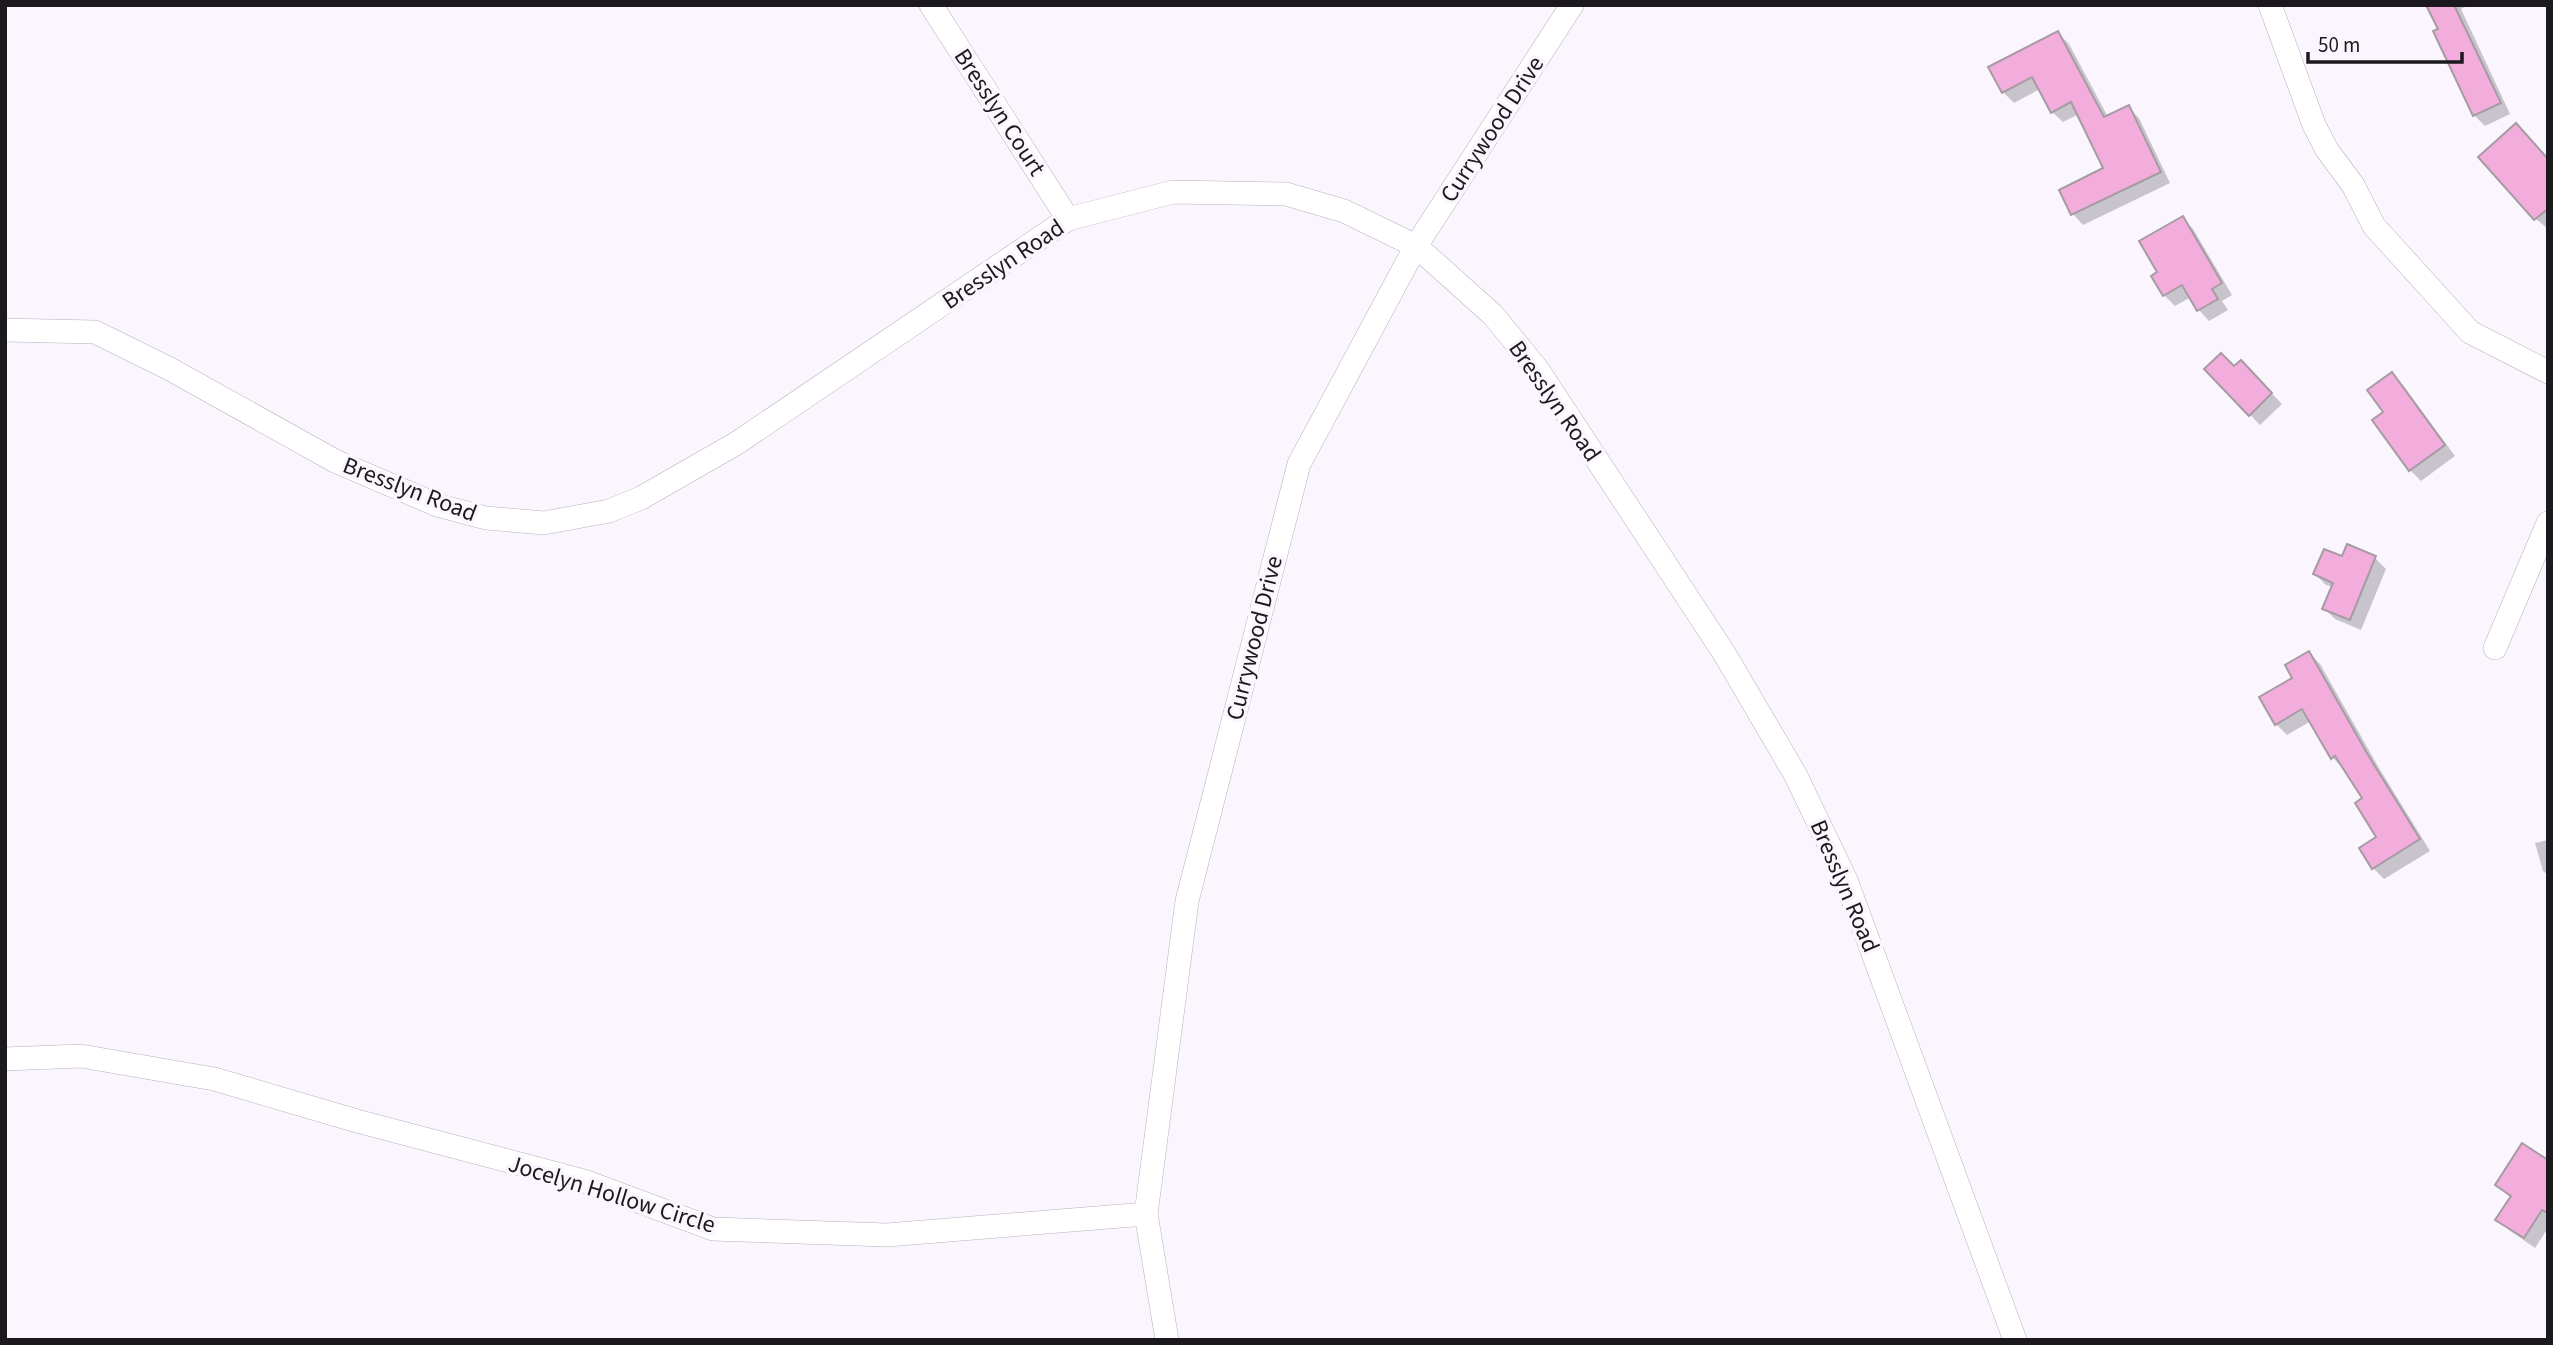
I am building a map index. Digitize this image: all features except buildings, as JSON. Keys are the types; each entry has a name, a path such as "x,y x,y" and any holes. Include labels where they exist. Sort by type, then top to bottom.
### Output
{"street":[{"name":"Bresslyn Court","path":"931,5 1068,219"},
{"name":"Currywood Drive","path":"1167,1340 1146,1214 1187,901 1299,464 1416,246 1572,5"},
{"path":"2270,5 2314,125 2353,185 2374,226 2470,332 2548,372"},
{"name":"Bresslyn Road","path":"5,330 96,332 170,369 335,461 437,505 486,519 544,523 608,511 631,503 725,450 1068,219 1173,192 1286,194 1345,211 1416,246 1493,314 1538,370 1724,653 1795,774 1846,880 2015,1340"},
{"path":"2495,648 2548,523"},
{"name":"Jocelyn Hollow Circle","path":"5,1059 81,1056 214,1079 357,1122 584,1181 713,1229 887,1235 1146,1214"}]}
